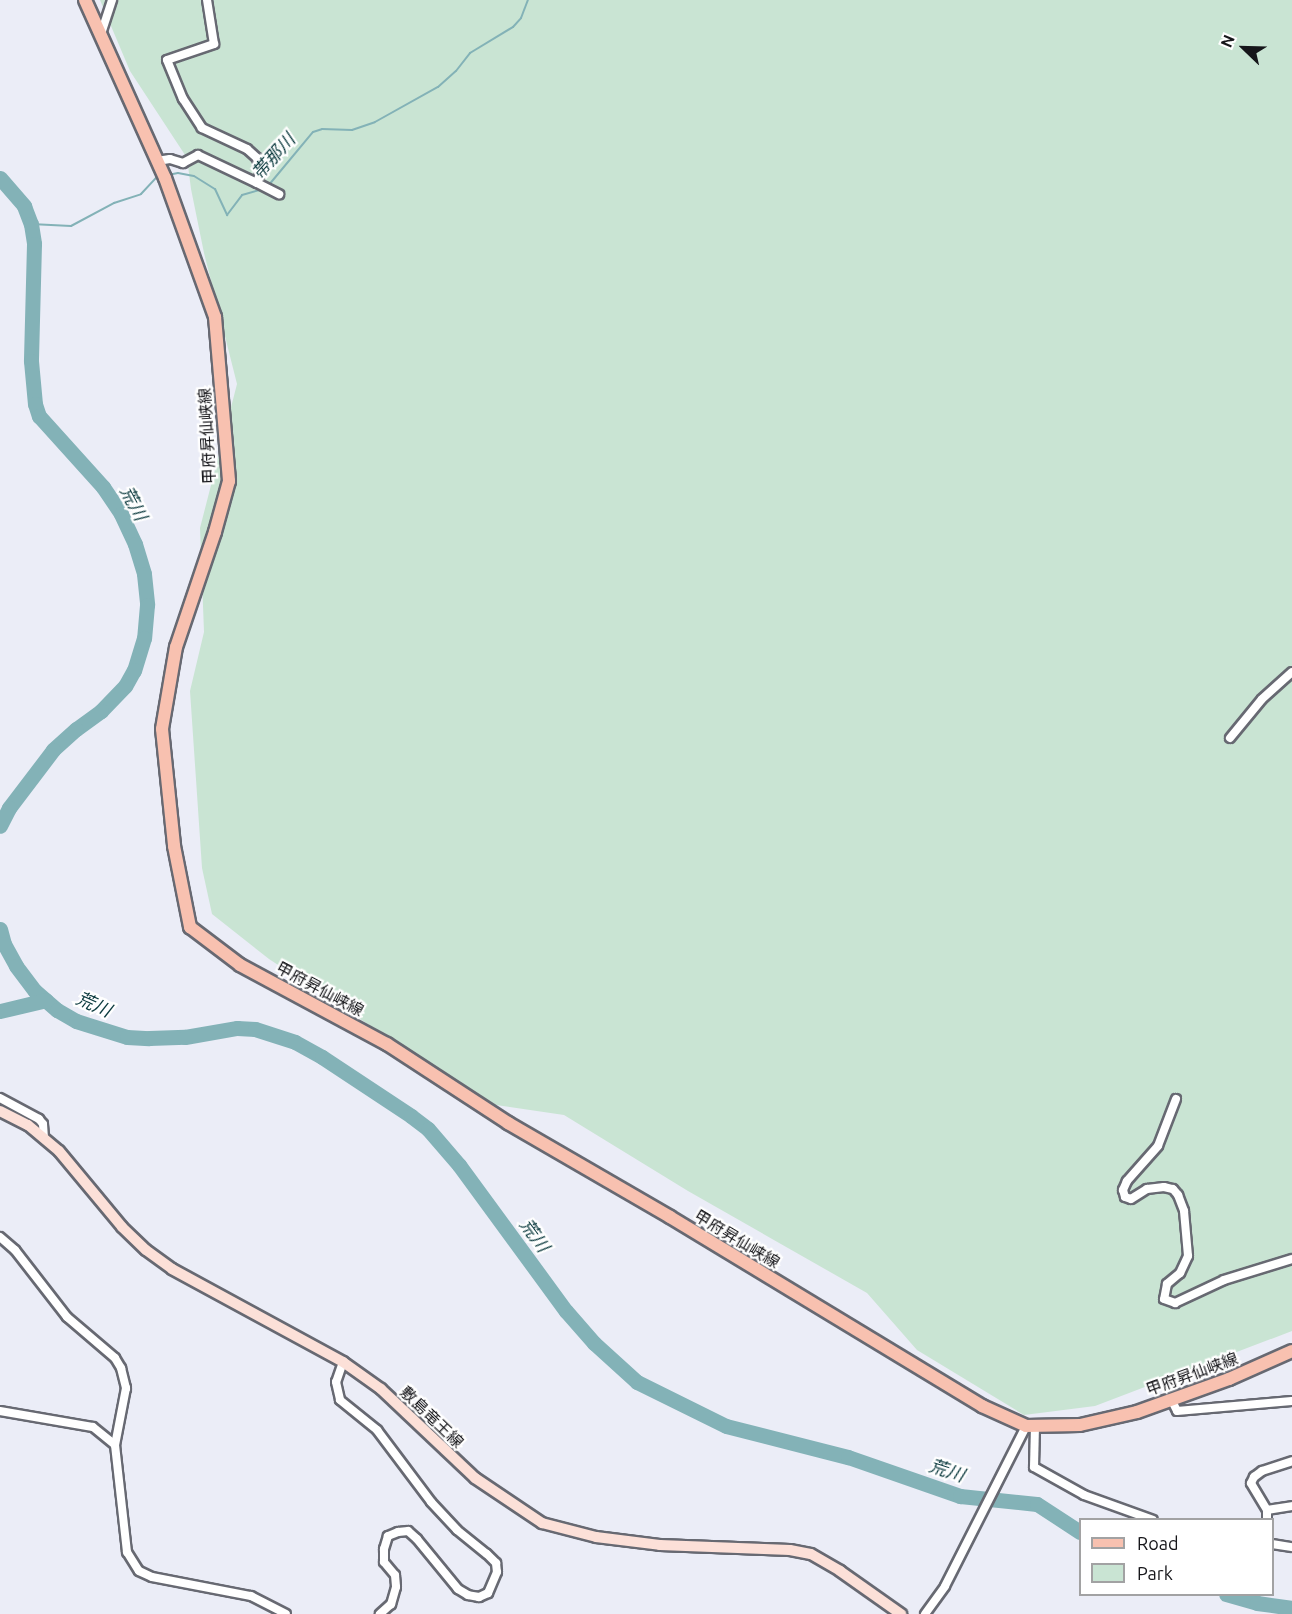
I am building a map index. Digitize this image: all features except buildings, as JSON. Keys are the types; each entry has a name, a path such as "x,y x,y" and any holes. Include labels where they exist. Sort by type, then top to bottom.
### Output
{"main road":[{"name":"甲府昇仙峡線","path":"85,0 161,169 215,317 229,481 215,532 176,647 162,729 174,846 190,927 240,965 387,1044 508,1123 670,1217 982,1406 1030,1426 1098,1422 1137,1412 1229,1379 1292,1351"},
{"name":"敷島竜王線","path":"0,1111 28,1125 44,1138 146,1251 172,1269 343,1362 381,1389 475,1478 542,1523 566,1531 649,1544 705,1549 790,1550 811,1554 840,1571 901,1614"}],"street":[{"path":"101,34 112,0"},
{"path":"207,0 214,44 167,60 183,99 202,128 247,149 257,158 260,173 257,183"},
{"path":"161,169 170,159 183,164 198,155 279,194"},
{"path":"1230,738 1262,699 1292,672"},
{"path":"0,1098 39,1119 44,1124 44,1138"},
{"path":"1176,1099 1158,1146 1126,1181 1123,1190 1125,1197 1131,1199 1147,1189 1164,1187 1173,1189 1178,1195 1184,1211 1188,1256 1180,1273 1167,1284 1164,1299 1176,1303 1224,1280 1292,1259"},
{"path":"0,1237 15,1250 67,1317 115,1358 121,1368 126,1388 115,1445 125,1542 134,1566 152,1577 251,1596 286,1614"},
{"path":"343,1362 336,1383 336,1392 340,1400 377,1430 431,1502 457,1530 487,1554 495,1563 497,1572 488,1593 479,1597 468,1595 458,1589 417,1539 408,1531 398,1532 388,1536 384,1549 384,1562 395,1575 396,1587 391,1604 380,1614"},
{"path":"1170,1399 1177,1411 1292,1401"},
{"path":"0,1411 93,1427 115,1445"},
{"path":"925,1614 945,1586 1019,1440 1030,1426"},
{"path":"1030,1426 1034,1467 1084,1495 1147,1518"},
{"path":"1267,1518 1267,1510 1251,1483 1254,1477 1292,1461"},
{"path":"1267,1510 1292,1506"},
{"path":"1274,1544 1292,1547"}],"green space":[{"path":"100,0 1292,0 1292,1331 1095,1406 1024,1415 917,1350 867,1293 688,1191 564,1115 489,1104 269,959 212,914 202,868 190,691 204,632 200,528 237,384 204,253 187,158 130,71"}],"waterway":[{"name":"帯那川","path":"268,186 313,132 322,129 352,130 375,122 438,87 456,71 470,53 513,27 521,18 528,0"},
{"name":"帯那川","path":"168,175 178,173 194,176 215,189 227,215 242,195 263,189"},
{"name":"帯那川","path":"31,224 71,226 114,203 141,194 156,178 160,177"},
{"name":"荒川","path":"0,178 24,206 31,224 34,244 31,361 35,404 39,416 103,487 121,514 135,544 144,574 147,605 144,638 134,670 125,686 101,711 53,750 9,808 0,826"},
{"name":"荒川","path":"0,929 4,944 16,966 35,991 57,1010 76,1021 127,1037 149,1038 185,1037 237,1028 255,1029 295,1042 322,1057 411,1116 428,1129 459,1165 566,1311 594,1343 637,1382 726,1426 848,1457 960,1496 1037,1504 1079,1531"},
{"path":"0,1011 46,1000"},
{"name":"荒川","path":"1233,1596 1257,1603 1292,1608"}]}
